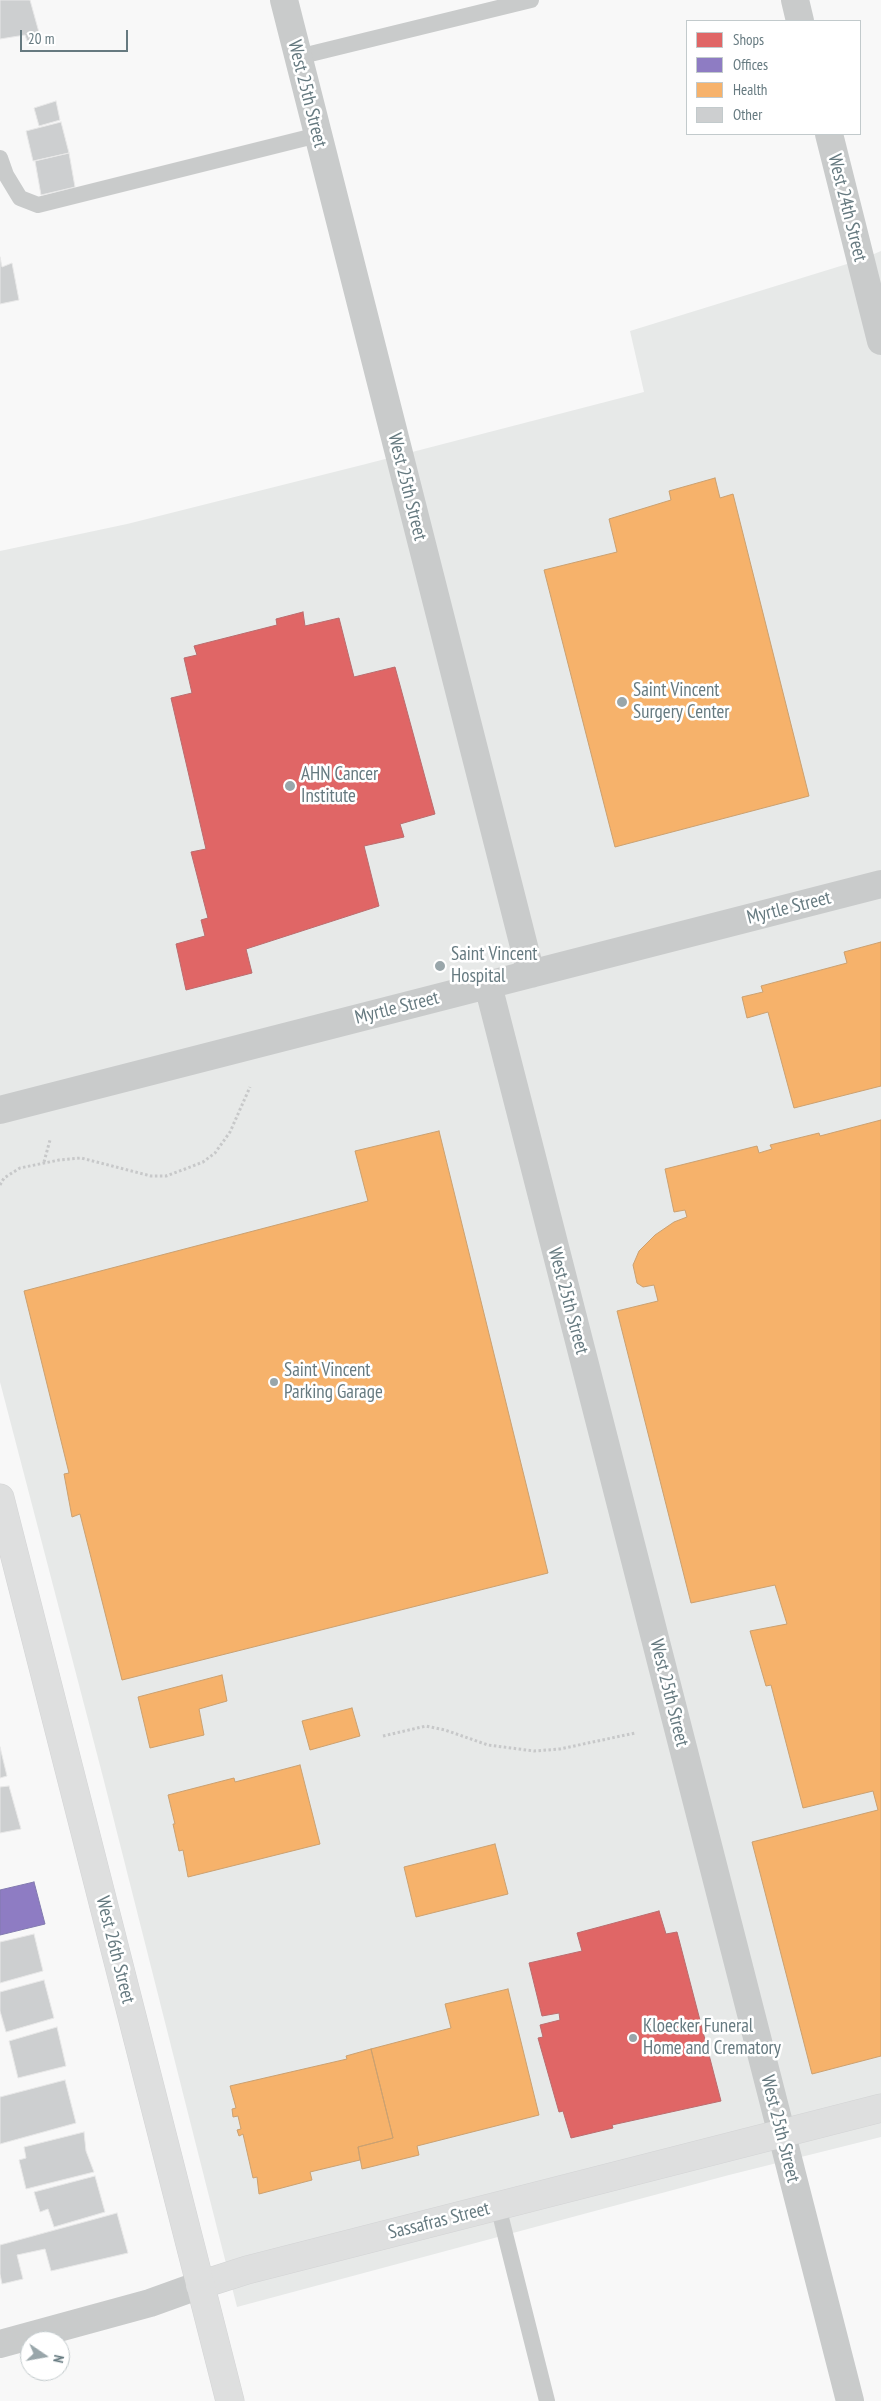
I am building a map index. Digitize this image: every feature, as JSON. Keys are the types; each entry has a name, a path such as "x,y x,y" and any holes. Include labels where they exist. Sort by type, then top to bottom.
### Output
{"main road":[{"name":"West 26th Street","path":"0,1498 8,1559 230,2401"},
{"name":"Sassafras Street","path":"200,2285 247,2270 881,2108"}],"street":[{"name":"West 25th Street","path":"284,0 531,974"},
{"path":"795,0 800,20"},
{"name":"West 24th Street","path":"829,135 881,341"},
{"name":"Myrtle Street","path":"0,1110 881,884"},
{"name":"West 25th Street","path":"488,985 850,2401"},
{"name":"Sassafras Street","path":"0,2344 150,2303 200,2285"}],"lane":[{"path":"298,57 531,0"},
{"path":"0,158 6,175 20,198 38,205 318,135"},
{"path":"498,2206 547,2401"}],"path":[{"path":"0,1185 4,1178 20,1168 44,1162 81,1158 151,1176 166,1176 186,1169 203,1162 215,1153 230,1132 250,1087"},
{"path":"44,1162 50,1140"},
{"path":"383,1736 426,1726 445,1730 488,1745 534,1751 560,1749 636,1733"}],"shaded area":[{"name":"Saint Vincent Hospital","path":"881,251 881,2137 729,2175 237,2307 104,1781 0,1382 0,551 127,524 644,392 630,331 860,260"}],"building: Shops":[{"path":"303,612 305,626 339,618 354,677 395,667 435,814 400,824 404,837 364,846 379,906 246,949 252,973 186,990 176,944 205,936 201,920 208,918 191,852 206,849 171,698 192,693 184,658 197,655 194,646 277,625 276,619"},
{"path":"659,1911 666,1934 677,1932 721,2101 612,2125 613,2128 571,2138 563,2111 559,2112 538,2038 543,2037 540,2025 560,2020 559,2013 542,2016 529,1963 582,1951 577,1933"}],"building: Offices":[{"path":"34,1882 45,1924 0,1935 0,1890"}],"building: Health":[{"path":"715,478 720,498 733,494 809,796 615,847 544,570 617,552 609,519 671,500 669,491"},
{"path":"881,942 881,1086 794,1108 768,1012 747,1018 742,997 763,992 761,986 847,963 844,952"},
{"path":"881,1120 881,2056 812,2074 752,1842 878,1810 873,1791 803,1808 771,1685 766,1686 750,1631 787,1624 775,1585 691,1603 617,1311 658,1301 654,1285 643,1287 637,1283 633,1265 639,1251 655,1235 674,1222 687,1217 685,1210 674,1212 665,1169 757,1146 759,1153 772,1149 770,1145 819,1133 820,1136"},
{"name":"Saint Vincent Parking Garage","path":"439,1131 548,1573 122,1680 80,1514 72,1517 64,1474 69,1473 24,1291 368,1201 355,1151"},
{"path":"222,1675 227,1701 199,1709 204,1735 150,1748 138,1697"},
{"path":"352,1708 360,1736 310,1750 302,1721"},
{"path":"300,1765 320,1844 188,1877 183,1850 179,1851 168,1795 234,1778 235,1782"},
{"path":"495,1844 508,1894 416,1917 404,1867"},
{"path":"508,1989 539,2115 417,2146 419,2155 362,2169 358,2147 393,2138 371,2049 451,2028 445,2004"},
{"path":"371,2049 393,2138 358,2147 360,2160 310,2172 312,2180 259,2194 257,2177 253,2178 243,2134 239,2136 237,2130 241,2129 238,2116 233,2117 232,2109 236,2108 230,2086 347,2059 346,2056"}],"building: Other":[{"path":"0,0 30,0 40,36 27,41 25,35 0,39"},
{"path":"56,101 60,120 39,126 34,108"},
{"path":"61,122 69,153 33,161 26,131"},
{"path":"69,153 75,187 41,195 35,161"},
{"path":"0,257 2,267 12,263 19,300 0,304"},
{"path":"0,1747 7,1776 0,1778"},
{"path":"9,1786 21,1829 0,1833 0,1787"},
{"path":"34,1934 43,1971 0,1983 0,1942"},
{"path":"44,1980 54,2018 6,2032 0,2011 0,1992"},
{"path":"57,2027 66,2066 18,2078 9,2041"},
{"path":"65,2080 76,2123 0,2144 0,2097"},
{"path":"84,2132 86,2151 94,2172 26,2189 19,2160 26,2158 24,2147"},
{"path":"95,2176 105,2212 54,2227 48,2209 40,2212 34,2192"},
{"path":"117,2213 128,2253 51,2271 45,2249 17,2255 23,2279 2,2284 0,2245"}],"place":[{"name":"Saint Vincent Surgery Center","path":"622,702"},
{"name":"AHN Cancer Institute","path":"290,786"},
{"name":"Saint Vincent Hospital","path":"440,966"},
{"name":"Saint Vincent Parking Garage","path":"274,1382"},
{"name":"Kloecker Funeral Home and Crematory","path":"633,2038"}]}
